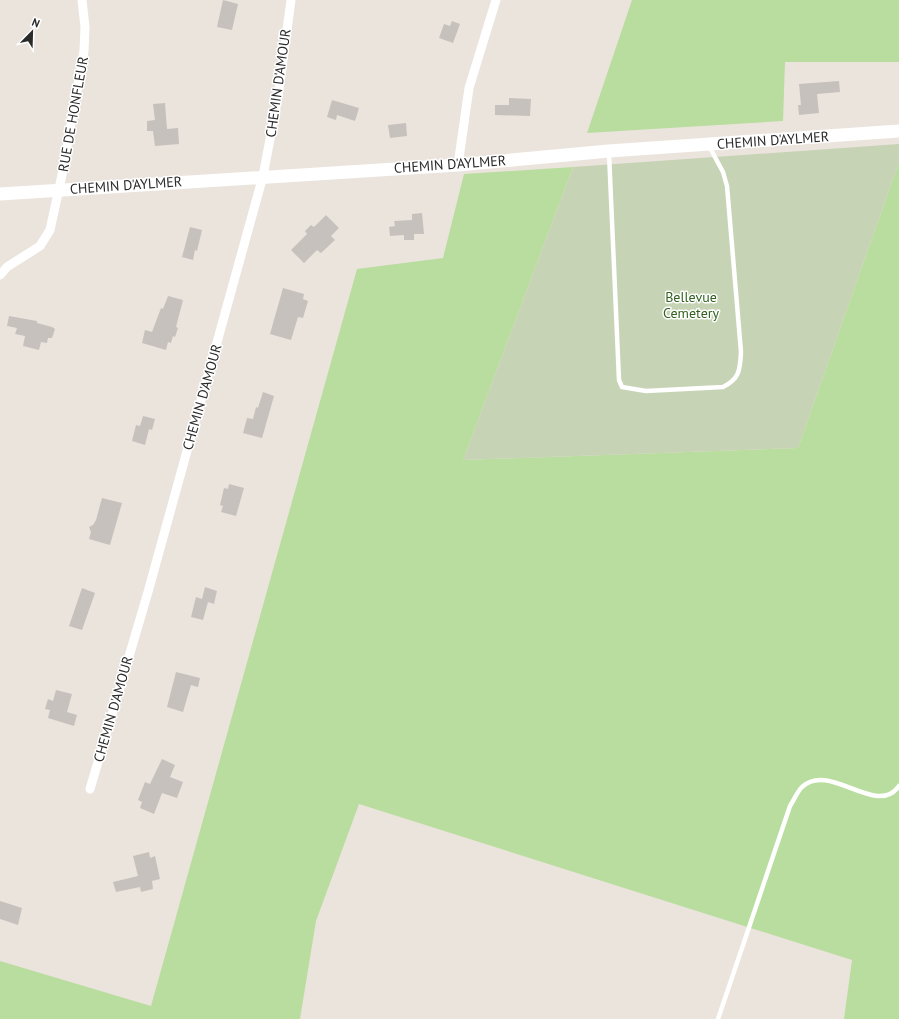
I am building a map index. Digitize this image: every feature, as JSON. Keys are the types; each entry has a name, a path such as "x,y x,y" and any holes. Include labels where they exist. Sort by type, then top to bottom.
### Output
{"main road":[{"name":"CHEMIN D'AYLMER","path":"0,194 263,176 458,165 609,151 899,131"}],"street":[{"name":"RUE DE HONFLEUR","path":"0,275 7,267 40,246 47,238 62,175 84,51 85,27 82,0"},
{"name":"CHEMIN D'AMOUR","path":"90,789 148,592 263,176 278,97 291,0"},
{"path":"458,165 469,88 496,0"}],"lane":[{"path":"609,151 619,380 622,387 646,392 723,387 733,382 737,376 742,352 727,186 723,172 708,144"},
{"path":"718,1019 790,806 802,787 816,779 835,782 861,794 884,795 896,791 899,786"}],"green space":[{"path":"632,0 899,0 899,62 785,62 783,121 587,133"},
{"name":"Bellevue Cemetery","path":"899,144 899,162 798,448 463,460 573,167"},
{"path":"899,162 899,1019 844,1019 852,960 359,804 316,921 300,1019 0,1019 0,961 151,1006 357,269 443,258 464,174 573,167 463,460 798,448"}],"building":[{"path":"223,0 238,4 232,30 217,27"},
{"path":"452,21 460,24 453,43 439,38 444,24 450,26"},
{"path":"839,81 840,92 817,94 819,113 799,115 798,105 801,105 799,84"},
{"path":"509,98 531,99 530,116 495,115 495,105 509,105"},
{"path":"332,100 359,108 355,121 337,115 336,120 327,117"},
{"path":"165,103 167,129 178,128 179,144 155,146 153,131 147,131 147,121 155,120 153,104"},
{"path":"406,123 407,136 390,138 388,125"},
{"path":"422,213 424,234 414,234 414,240 404,240 404,235 390,236 389,227 395,226 394,221 412,220 412,214"},
{"path":"326,215 339,228 331,236 335,240 321,253 317,250 304,263 291,250 307,234 305,231 311,225 314,227"},
{"path":"190,227 202,230 197,251 195,250 193,260 182,257"},
{"path":"283,288 304,294 303,299 308,301 303,318 298,317 291,340 270,334"},
{"path":"168,296 183,300 175,337 173,336 171,343 168,342 166,350 142,343 145,330 152,332 161,308 163,309"},
{"path":"9,316 37,321 37,323 52,327 55,329 52,338 48,338 47,343 41,342 39,350 23,346 25,336 15,334 17,328 7,326"},
{"path":"263,392 274,396 262,438 243,433 247,418 253,419 256,407 258,408"},
{"path":"143,416 155,419 152,430 149,429 145,445 132,441 136,425 140,426"},
{"path":"229,484 244,488 236,516 221,512 223,506 220,505 224,488 228,489"},
{"path":"102,498 122,503 110,545 89,539 91,532 89,527 93,525 96,520"},
{"path":"205,587 217,591 214,604 208,602 203,620 191,617 196,597 202,599"},
{"path":"82,588 95,593 82,630 69,626"},
{"path":"176,672 200,678 198,687 191,685 183,712 167,707"},
{"path":"56,690 72,694 67,712 77,715 74,726 48,718 50,710 45,709 48,699 53,701"},
{"path":"162,759 175,765 170,777 183,782 177,798 162,793 154,814 140,808 142,802 138,800 145,782 150,784"},
{"path":"149,852 150,858 155,856 160,879 152,881 153,889 141,892 140,887 116,892 113,882 138,876 133,856"},
{"path":"0,901 22,908 18,925 0,919"}]}
